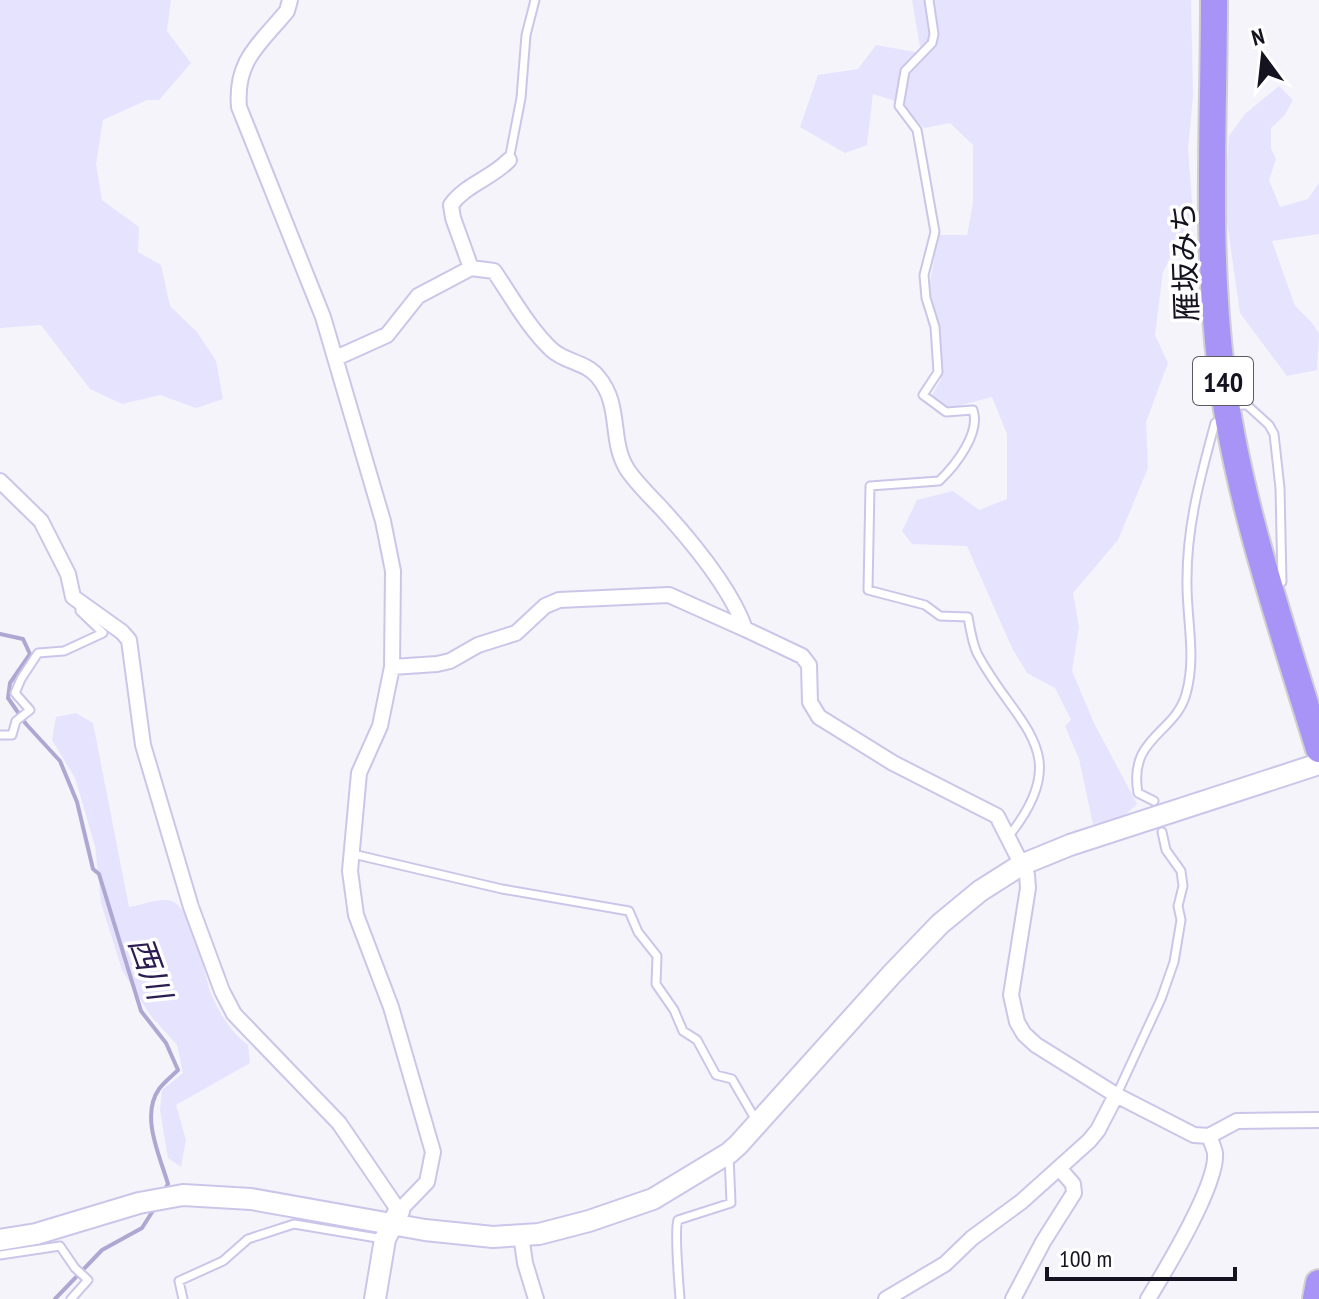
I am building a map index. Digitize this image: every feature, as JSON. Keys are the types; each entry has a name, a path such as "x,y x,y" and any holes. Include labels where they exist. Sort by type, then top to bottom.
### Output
{"highway":[{"name":"雁坂みち","path":"1214,0 1214,272 1221,369 1244,491 1319,749"},
{"path":"1316,1299 1319,1283"}],"street":[{"path":"290,0 287,11 245,62 238,85 239,107 288,226 336,358 383,521 393,571 392,667 380,726 359,773 350,853 356,915 391,1007 433,1152 427,1182 391,1225 375,1299"},
{"path":"471,268 451,205 457,196 499,171 509,160"},
{"path":"336,358 387,335 418,296 471,268 494,271 553,351 591,369 600,379 616,418 621,456 627,470 683,532 739,610 745,629"},
{"path":"0,481 41,521 68,574 73,597 129,640 143,745 191,907 222,991 234,1014 339,1123 391,1225"},
{"path":"392,667 450,661 478,645 516,633 545,606 559,600 669,595 802,656 809,665 810,702 819,717 893,763 997,816 1027,875 1028,888 1011,995 1017,1022 1036,1045 1116,1095 1194,1135 1209,1136 1237,1121 1319,1120"},
{"path":"0,1240 36,1234 139,1203 183,1195 251,1199 391,1225 493,1237 539,1234 653,1199 729,1153 940,924 980,891 1021,865 1070,845 1319,764"},
{"path":"886,1299 945,1264 972,1238 1021,1202 1098,1130 1116,1095"},
{"path":"1148,1299 1182,1242 1203,1195 1214,1163 1215,1152 1209,1136"},
{"path":"1013,1299 1043,1242 1074,1193 1073,1184 1059,1168"},
{"path":"521,1235 525,1263 536,1299"}],"lane":[{"path":"509,160 521,98 526,35 535,0"},
{"path":"929,0 934,34 932,43 905,71 899,106 917,130 935,232 924,275 926,298 935,327 938,372 923,395 946,412 973,410 974,431 939,481 870,486 868,590 925,605 940,616 968,617 976,650 1022,717 1041,762 1034,791 1020,823 1008,837"},
{"path":"1154,801 1138,793 1134,773 1154,736 1182,705 1187,692 1192,654 1186,580 1190,525 1215,423 1228,410 1247,405 1269,425 1274,434 1280,488 1282,582 1270,589"},
{"path":"0,735 12,735 16,721 30,710 15,693 38,653 64,651 103,633 80,611 80,603"},
{"path":"1116,1095 1161,999 1174,962 1181,920 1178,906 1183,886 1181,871 1166,850 1162,832"},
{"path":"350,853 502,889 629,911 638,932 657,956 656,984 674,1010 683,1031 697,1040 716,1075 732,1079 757,1122"},
{"path":"680,1299 674,1227 678,1220 731,1203 729,1153"},
{"path":"183,1299 179,1281 223,1261 239,1246 262,1233 294,1224 391,1225"},
{"path":"0,1255 60,1246 75,1268 88,1280 71,1299"}],"shaded area":[{"path":"0,0 171,0 167,31 191,63 159,100 147,100 103,120 96,164 102,200 139,227 138,252 161,265 170,306 197,332 216,361 223,399 196,408 160,395 122,404 90,389 41,325 0,328"},
{"path":"912,0 1191,0 1193,96 1188,149 1193,213 1163,272 1155,335 1168,363 1146,422 1148,468 1118,540 1073,593 1079,627 1072,671 1094,723 1137,804 1121,819 1093,824 1079,759 1065,726 1071,720 1055,688 1027,673 1012,648 967,546 912,544 902,531 917,500 953,491 979,510 1007,499 1007,434 992,397 946,409 930,399 941,379 929,289 938,235 967,235 973,203 973,145 950,123 924,128 898,102 873,94 867,145 845,153 800,127 818,75 858,69 876,45 921,53"},
{"path":"1279,86 1293,100 1285,115 1271,128 1271,148 1276,159 1269,180 1280,207 1308,199 1319,183 1319,234 1272,241 1295,306 1319,334 1317,370 1287,376 1240,313 1224,201 1229,136 1245,114"},
{"path":"76,713 93,723 129,907 161,900 179,906 192,928 215,1003 232,1029 248,1045 250,1063 176,1105 186,1140 181,1167 168,1158 160,1110 162,1090 183,1073 177,1045 150,1015 122,970 101,903 95,846 75,778 52,740 56,717"}],"waterway":[{"name":"西川","path":"0,634 23,639 30,654 10,683 8,698 26,724 60,761 77,802 93,869 99,874 141,1011 166,1043 178,1070 159,1089 151,1111 153,1136 168,1184 164,1191"},
{"name":"西川","path":"55,1299 102,1250 142,1228 156,1206"}]}
